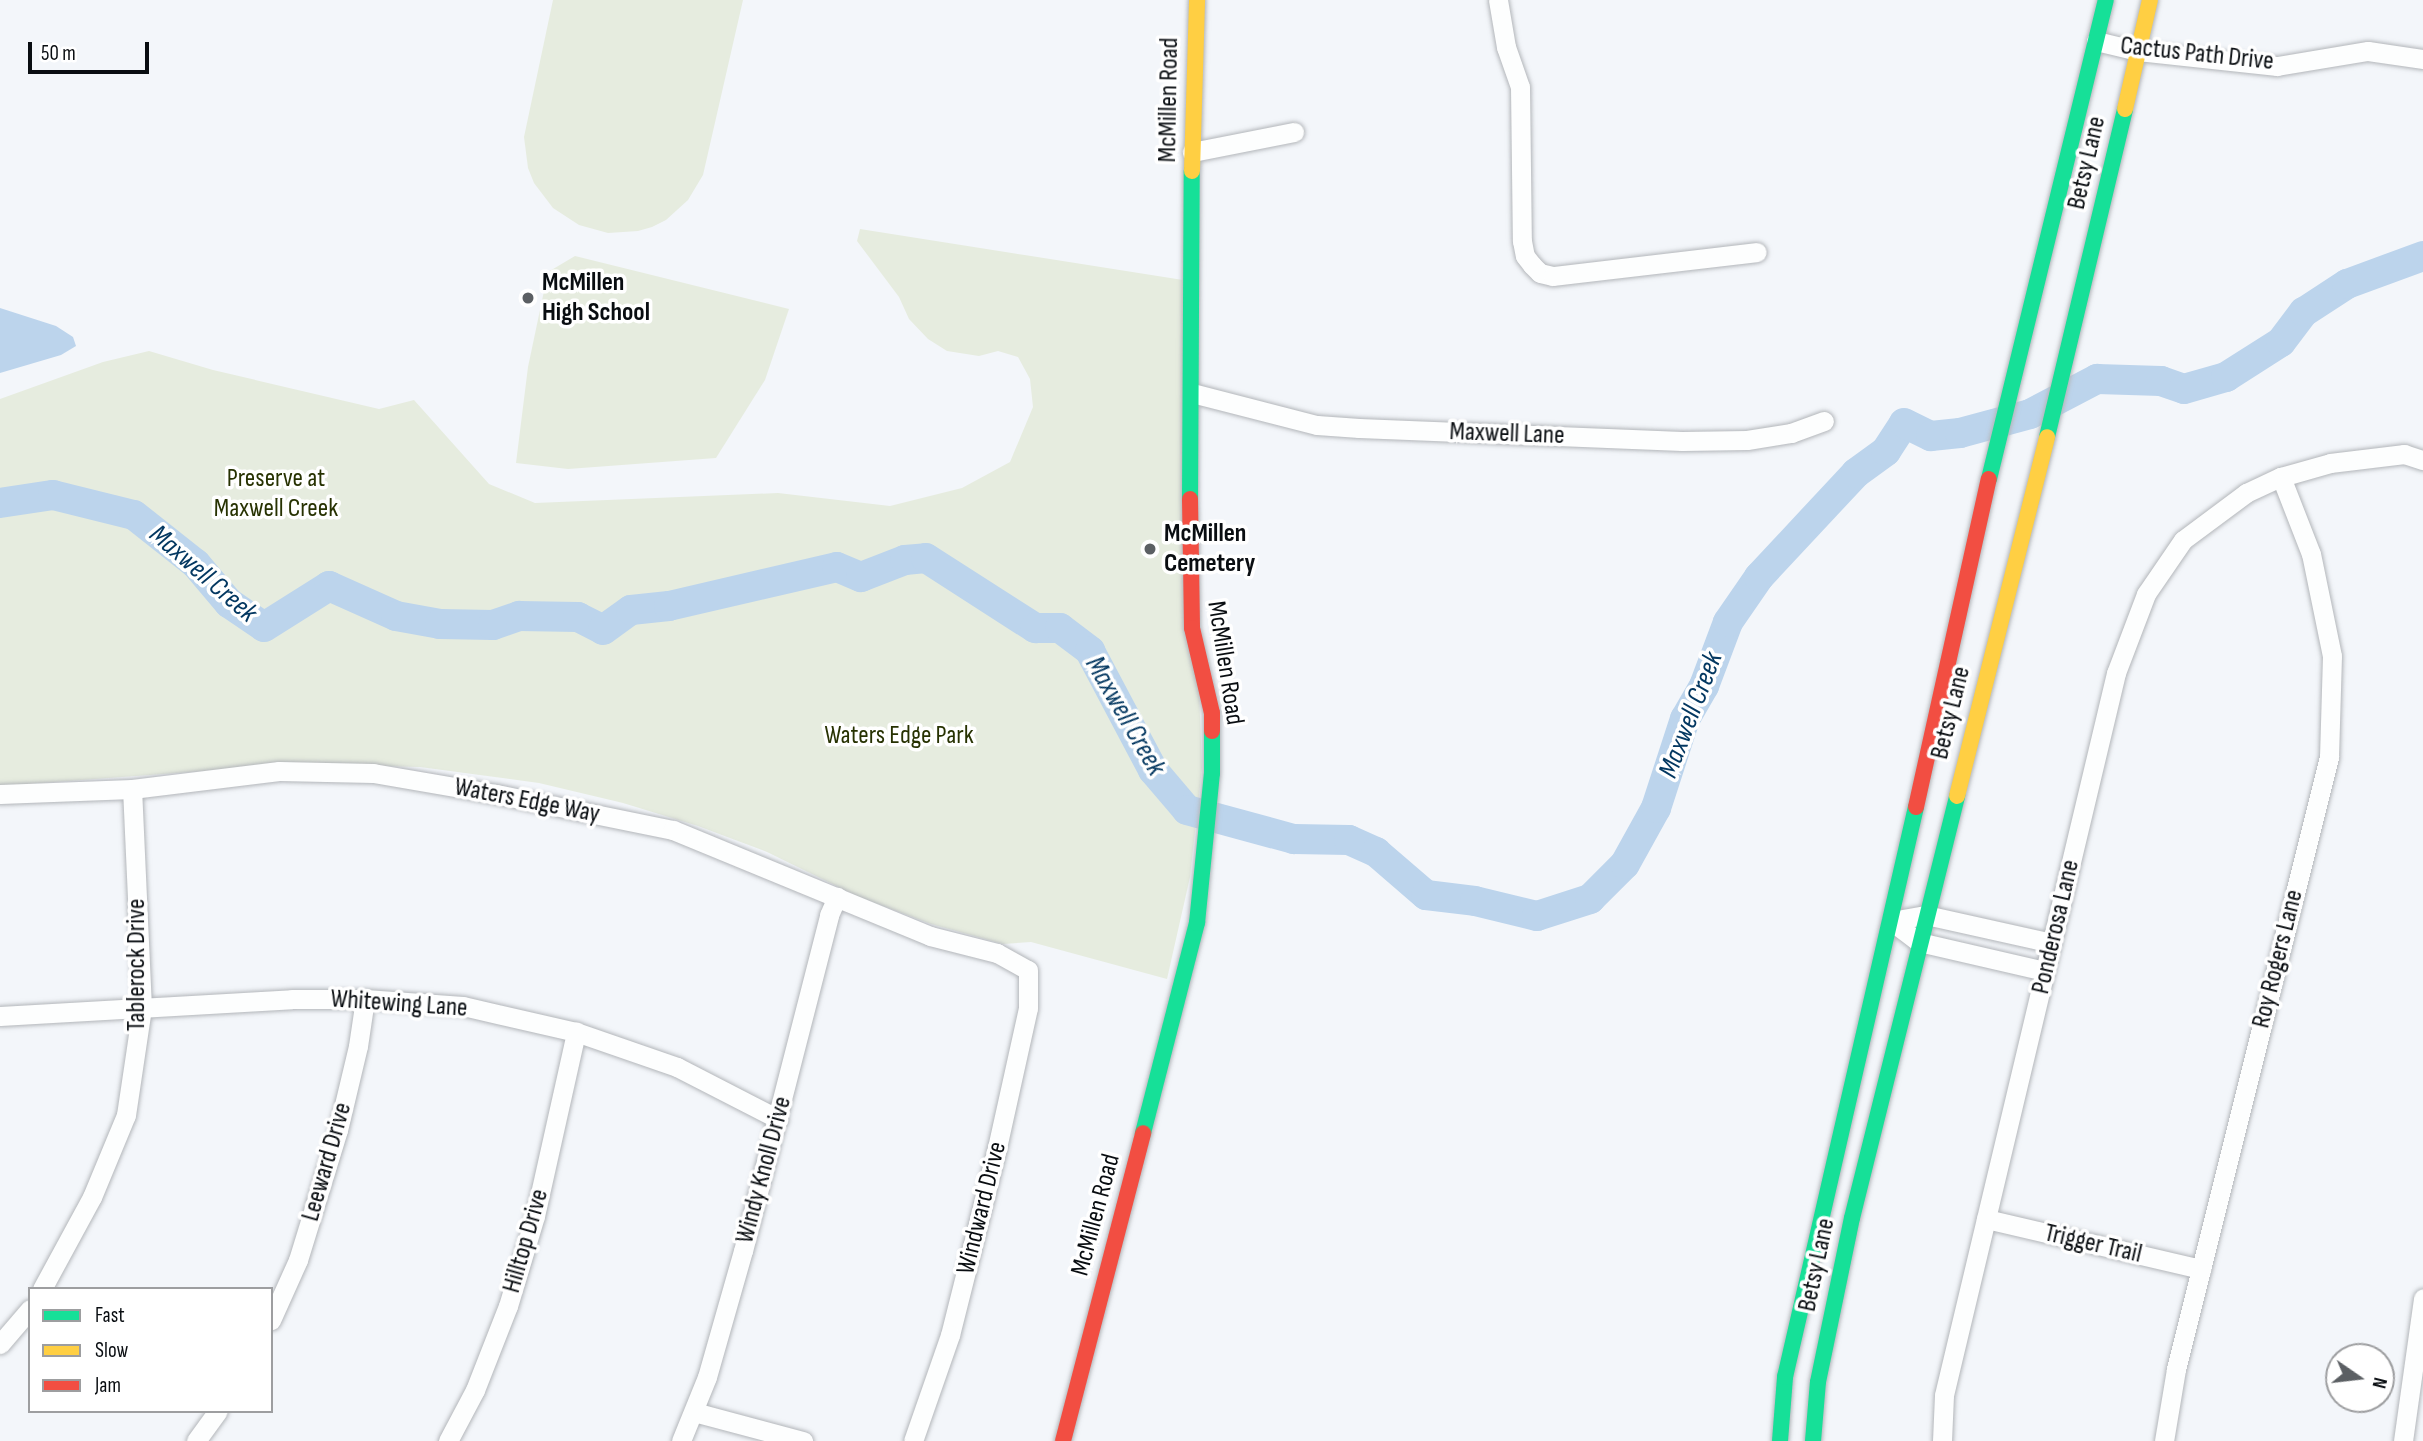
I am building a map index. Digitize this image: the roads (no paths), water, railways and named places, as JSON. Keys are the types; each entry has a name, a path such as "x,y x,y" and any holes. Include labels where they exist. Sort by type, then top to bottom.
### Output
{"main road":[{"name":"McMillen Road","path":"1063,1441 1197,923 1205,855 1212,773 1212,713 1192,628 1189,592 1192,152 1197,0"},
{"name":"Betsy Lane","path":"1780,1441 1785,1377 1808,1269 1891,921 1980,517 2031,322 2106,0"},
{"name":"Betsy Lane","path":"1813,1441 1818,1382 1852,1218 2079,306 2150,0"}],"street":[{"path":"1498,0 1506,47 1520,87 1522,241 1525,256 1540,273 1553,276 1757,252"},
{"name":"Cactus Path Drive","path":"2096,41 2138,51 2277,66 2368,51 2423,59"},
{"path":"1192,152 1294,132"},
{"name":"Maxwell Lane","path":"1192,393 1317,425 1432,431 1682,441 1747,440 1791,433 1824,421"},
{"name":"Ponderosa Lane","path":"1942,1441 1944,1395 2116,673 2146,594 2183,540 2246,493 2281,477 2330,463 2404,454 2423,460"},
{"name":"Roy Rogers Lane","path":"2164,1441 2176,1369 2329,757 2332,656 2311,554 2281,477"},
{"name":"Waters Edge Way","path":"0,794 132,789 279,771 373,773 496,794 673,830 930,936 997,953 1028,970"},
{"name":"Tablerock Drive","path":"43,1287 92,1197 126,1115 142,1008 132,789"},
{"name":"Windy Knoll Drive","path":"681,1441 707,1377 778,1119 829,915 837,897"},
{"path":"1891,921 1926,915 2052,943"},
{"path":"1891,921 1919,943 2045,971"},
{"name":"Windward Drive","path":"913,1441 950,1335 993,1165 1028,1008 1028,970"},
{"name":"Whitewing Lane","path":"0,1016 292,999 365,999 463,1006 576,1032 677,1067 778,1119"},
{"name":"Leeward Drive","path":"273,1316 298,1260 338,1130 358,1046 365,999"},
{"name":"Hilltop Drive","path":"448,1441 475,1390 508,1306 535,1216 576,1032"},
{"name":"Trigger Trail","path":"1986,1219 2201,1269"},
{"path":"2403,1441 2423,1298"},
{"path":"0,1344 28,1311"},
{"path":"694,1412 803,1441"},
{"path":"196,1441 217,1413"}],"water":[{"path":"0,308 56,326 73,337 76,346 61,355 0,373"}],"waterway":[{"name":"Maxwell Creek","path":"0,503 53,495 134,515 196,564 229,603 264,627 329,586 396,616 440,624 493,625 519,616 578,617 603,630 631,610 669,606 837,567 861,577 905,560 926,558 1035,628 1060,628 1090,651 1153,770 1187,810 1294,839 1349,840 1376,852 1426,895 1475,901 1537,916 1590,899 1625,864 1656,808 1685,719 1704,686 1728,622 1759,577 1856,473 1886,451 1904,423 1931,436 1960,433 2030,414 2097,379 2161,381 2184,389 2226,377 2281,342 2304,312 2347,284 2423,256"}],"place":[{"name":"McMillen High School","path":"528,298"},
{"name":"McMillen Cemetery","path":"1150,549"}],"park label":[{"name":"Preserve at Maxwell Creek","path":"276,494"},
{"name":"Waters Edge Park","path":"899,736"}]}
